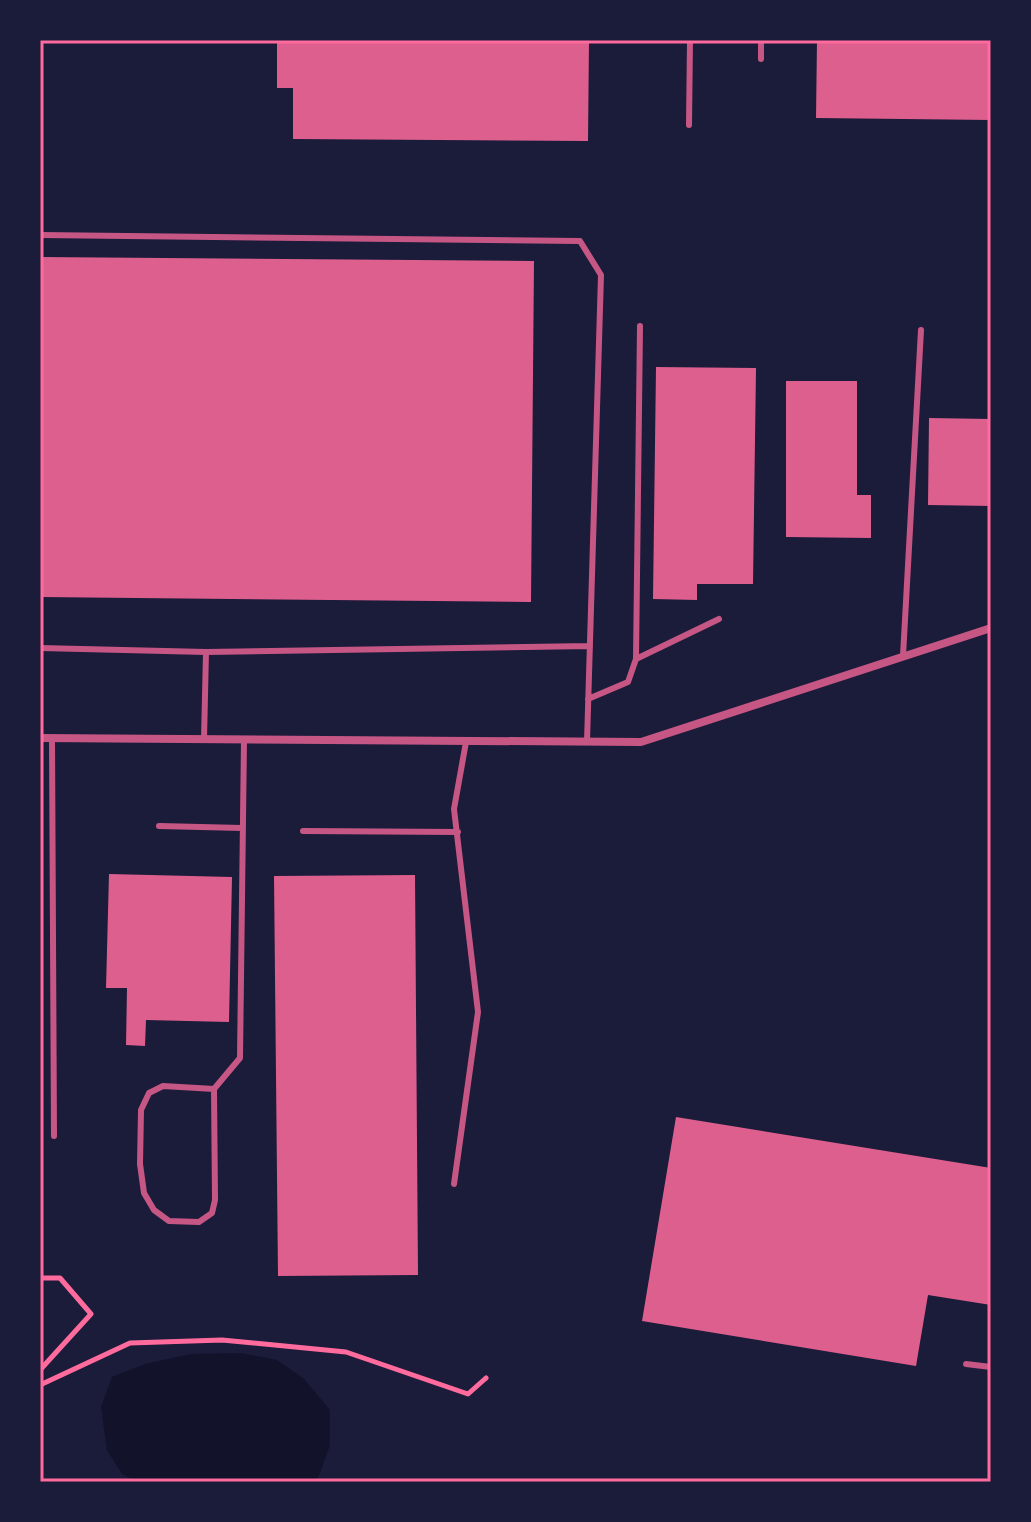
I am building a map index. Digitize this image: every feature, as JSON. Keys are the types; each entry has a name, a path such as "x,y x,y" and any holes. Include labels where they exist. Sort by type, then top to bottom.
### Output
{"street":[{"path":"40,738 641,742 991,628"}],"lane":[{"path":"689,125 690,40"},
{"path":"761,40 761,59"},
{"path":"40,235 580,241 601,275 587,742"},
{"path":"588,699 628,682 636,659 640,326"},
{"path":"903,656 921,330"},
{"path":"636,659 719,619"},
{"path":"40,648 206,652 590,646"},
{"path":"204,739 206,652"},
{"path":"52,738 54,1136"},
{"path":"214,1089 163,1086 149,1093 141,1110 140,1164 144,1193 154,1210 169,1221 199,1222 212,1213 215,1200 214,1089 240,1058 244,740"},
{"path":"454,1184 478,1012 454,809 466,742"},
{"path":"159,826 242,828"},
{"path":"303,831 458,832"},
{"path":"966,1364 991,1367"}],"path":[{"path":"40,1278 60,1278 91,1314 40,1370"},
{"path":"40,1385 130,1343 222,1340 346,1352 468,1394 485,1379"}],"shaded area":[{"path":"241,1353 277,1360 303,1378 330,1410 330,1445 318,1478 310,1482 137,1482 122,1474 107,1450 101,1407 112,1377 145,1364 191,1354"}],"building":[{"path":"277,40 589,40 588,141 293,139 293,88 277,88"},
{"path":"817,40 991,40 991,120 816,118"},
{"path":"40,257 534,261 531,602 40,597"},
{"path":"656,367 756,368 753,584 697,584 697,600 653,599"},
{"path":"786,381 857,381 857,495 871,495 871,538 786,537"},
{"path":"929,418 991,419 991,506 928,505"},
{"path":"109,874 232,877 229,1022 146,1020 145,1046 126,1045 127,988 106,988"},
{"path":"415,875 418,1275 278,1276 274,876"},
{"path":"676,1117 991,1168 991,1305 928,1295 916,1366 642,1321"}]}
